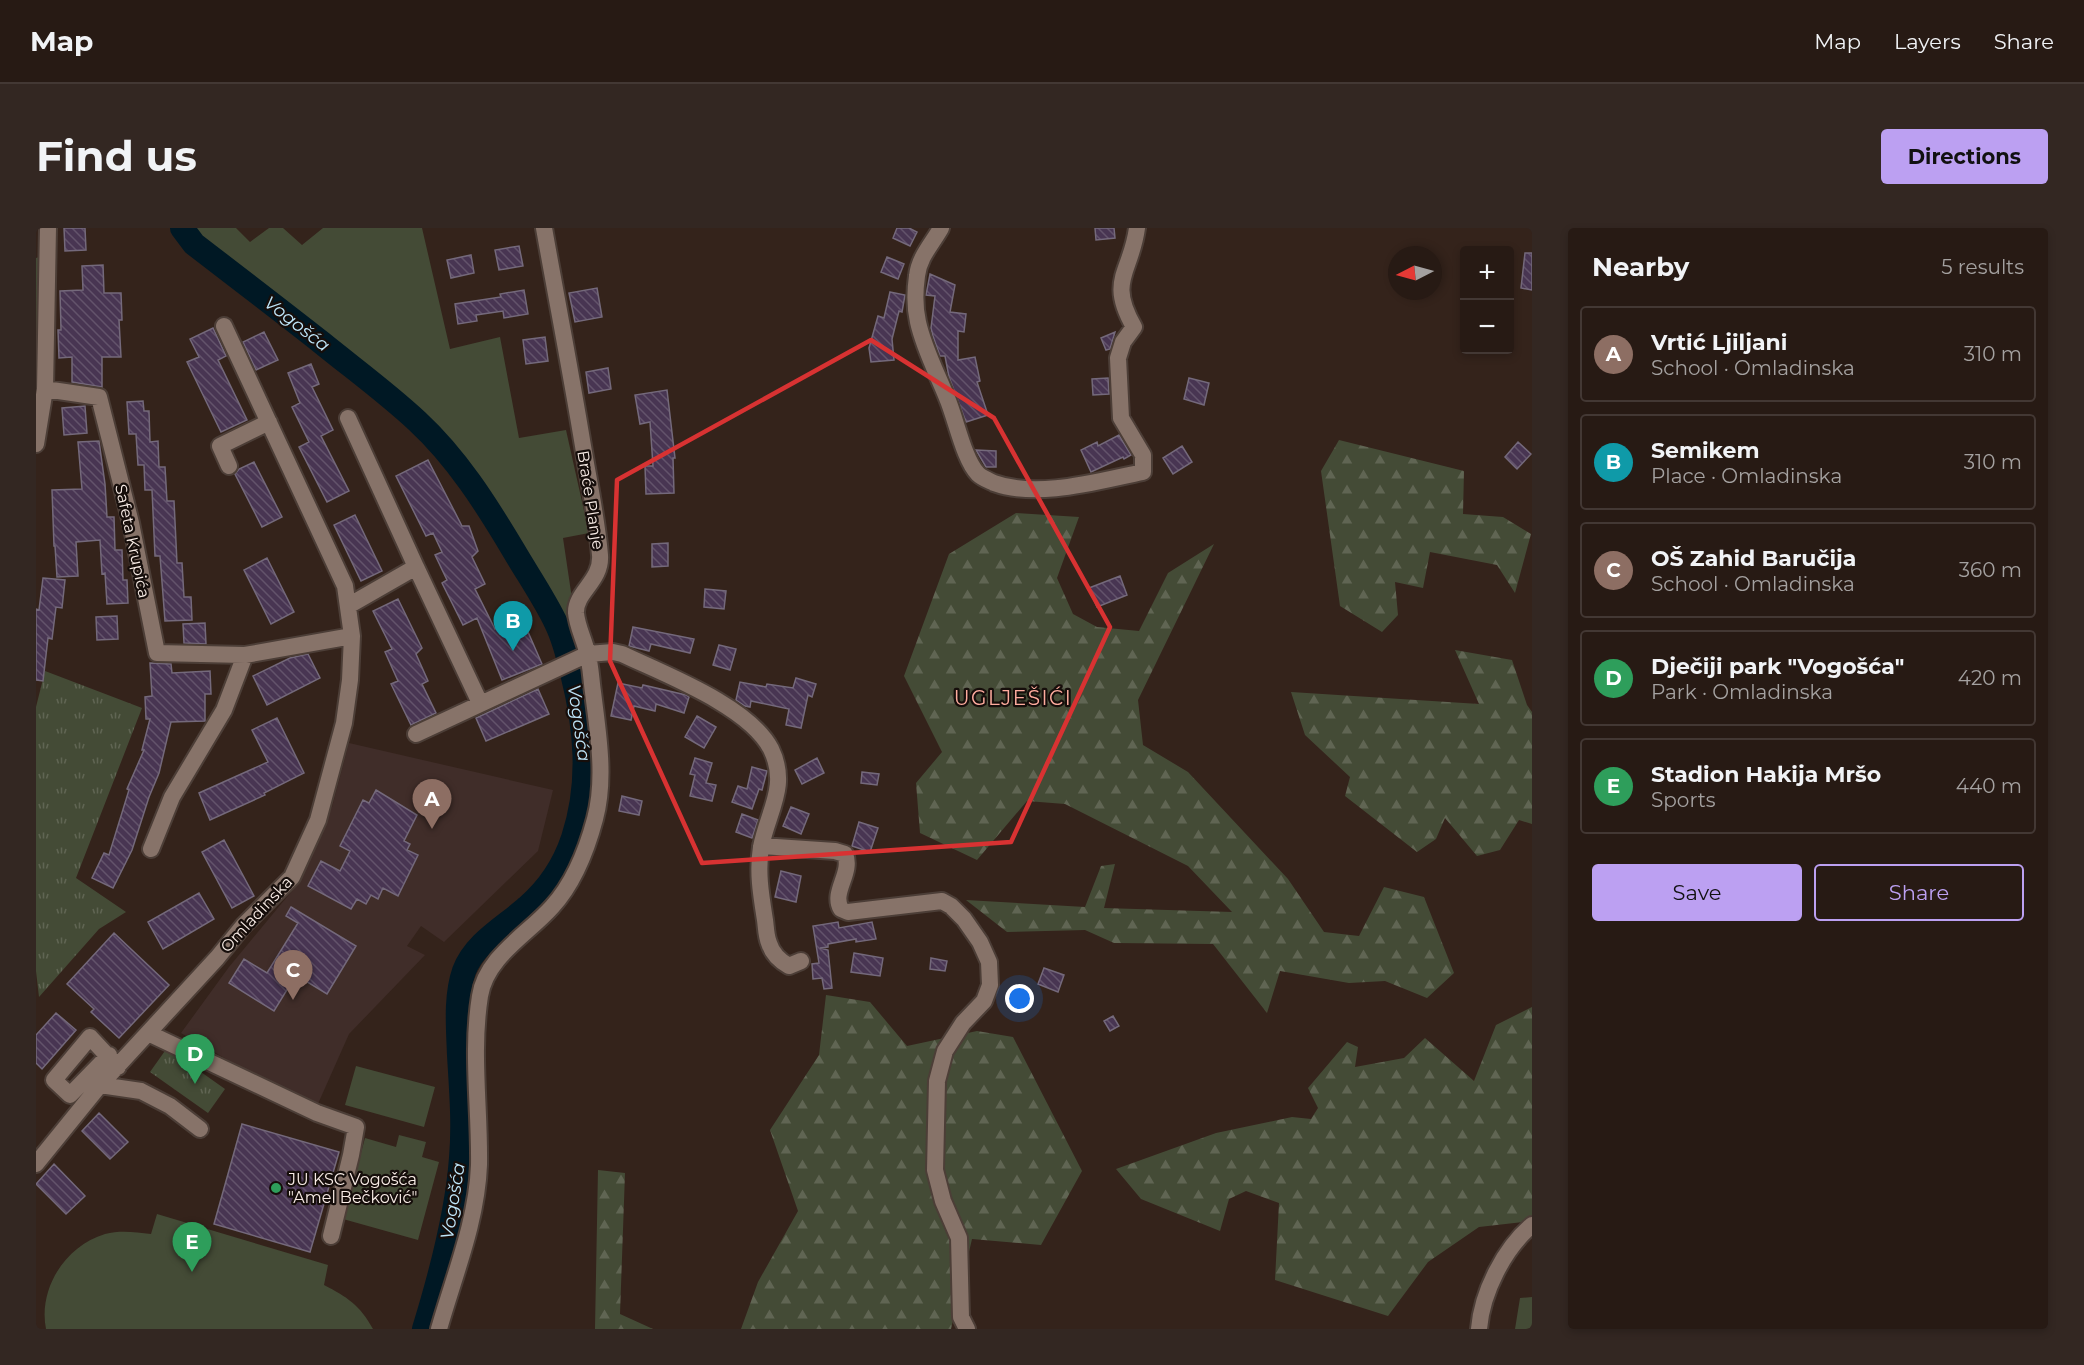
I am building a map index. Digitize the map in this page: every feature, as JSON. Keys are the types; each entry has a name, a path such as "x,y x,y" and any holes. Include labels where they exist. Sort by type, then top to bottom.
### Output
{"street":[{"path":"36,444 45,389 48,228"},
{"name":"Braće Planje","path":"439,1329 474,1211 479,1167 477,1047 480,994 490,969 552,907 566,888 586,847 596,819 600,791 598,734 576,616 576,608 582,594 592,582 599,567 598,536 544,228"},
{"path":"941,228 919,262 916,278 917,320 966,454 978,474 993,483 1008,486 1056,488 1143,472 1143,455 1121,418 1118,357 1123,342 1134,327 1123,308 1120,290 1124,269 1135,245 1137,228"},
{"name":"Omladinska","path":"36,1164 100,1086 113,1061 148,1033 217,958 243,926 292,877 318,820 344,723 351,680 352,636 345,586 224,326"},
{"name":"Safeta Krupića","path":"45,389 99,397 130,523 157,653 245,655 352,636"},
{"path":"348,418 480,703"},
{"path":"229,466 219,446 269,422"},
{"path":"348,606 416,567"},
{"path":"416,734 583,657 613,652 709,694 748,724 763,738 771,750 778,774 778,792 761,846 760,889 769,943 779,960 789,966 801,961"},
{"path":"152,849 172,797 224,711 245,655"},
{"path":"761,846 835,851 845,854 848,862 847,868 837,898 841,909 848,912 942,901 951,906 964,919 980,942 988,962 990,985 984,1001 963,1023 945,1052 937,1081 935,1170 943,1201 960,1238 961,1317 967,1329"},
{"path":"148,1033 317,1113 356,1127 331,1236"},
{"path":"100,1086 141,1091 170,1106 200,1129"},
{"path":"1479,1329 1480,1316 1498,1266 1522,1234 1532,1225"}],"highlighted area":[{"path":"871,340 994,418 1110,627 1011,842 702,863 610,661 617,480"}],"shaded area":[{"path":"349,743 553,790 538,851 444,942 421,926 407,946 425,955 349,1034 317,1106 266,1082 181,1033 229,967 296,886 332,807"}],"green space":[{"path":"182,228 236,228 250,242 269,228 283,228 302,245 323,228 422,228 450,349 500,337 519,438 566,430 589,533 563,538 571,592 588,654 596,819 580,816 586,759 583,722 565,647 557,624 494,517 458,465 419,423 373,383 194,244"},
{"path":"48,254 36,436 36,258"},
{"path":"1339,440 1464,471 1463,514 1503,517 1531,534 1515,593 1497,565 1430,552 1423,588 1395,582 1398,615 1382,632 1340,606 1321,471"},
{"path":"1016,513 1079,517 1057,578 1073,614 1097,627 1139,631 1168,573 1214,544 1138,700 1143,745 1188,772 1288,879 1324,932 1359,936 1384,887 1424,897 1454,973 1427,998 1385,981 1349,983 1280,971 1267,1013 1213,944 1114,943 1085,930 1007,932 966,900 1085,907 1101,866 1115,864 1104,908 1232,912 1188,866 1065,804 1027,801 977,860 920,833 916,783 942,752 904,676 949,554"},
{"path":"1455,650 1512,660 1527,705 1532,712 1532,824 1519,820 1500,850 1477,856 1445,818 1436,839 1417,852 1345,796 1350,777 1305,735 1291,692 1479,704"},
{"path":"45,671 142,708 76,878 126,912 99,929 39,997 36,971 36,707"},
{"path":"826,995 870,1002 907,1046 977,1031 1013,1037 1082,1171 1041,1245 972,1239 951,1329 741,1329 758,1282 798,1211 770,1130 819,1055"},
{"path":"1532,1007 1532,1216 1523,1222 1479,1227 1428,1262 1388,1316 1275,1280 1279,1203 1246,1191 1229,1199 1220,1231 1141,1199 1116,1169 1216,1133 1292,1117 1311,1119 1318,1108 1308,1088 1347,1042 1358,1047 1355,1067 1404,1058 1425,1038 1474,1081 1496,1025"},
{"path":"167,1048 225,1089 208,1113 150,1072"},
{"path":"356,1066 435,1087 424,1127 345,1105"},
{"name":"JU KSC Vogošća \"Amel Bečković\"","path":"399,1135 426,1142 422,1157 439,1162 418,1240 343,1219 365,1138 396,1147"},
{"path":"598,1170 625,1173 620,1314 653,1329 595,1329"},
{"path":"157,1214 328,1265 324,1285 352,1302 373,1329 46,1329 46,1299 58,1271 67,1259 78,1248 105,1234 133,1232 151,1234"},
{"path":"1532,1297 1532,1329 1515,1329 1520,1298"}],"building":[{"path":"64,228 85,228 86,250 65,251"},
{"path":"897,228 909,228 917,232 910,246 893,238"},
{"path":"1095,228 1114,228 1115,238 1096,240"},
{"path":"519,246 523,266 499,270 495,250"},
{"path":"1525,253 1532,253 1532,290 1521,288"},
{"path":"471,255 474,273 451,278 447,260"},
{"path":"887,257 904,264 898,279 881,272"},
{"path":"103,265 104,293 121,293 122,320 119,320 121,357 102,357 102,387 72,382 72,357 59,358 58,330 61,330 60,291 83,290 82,266"},
{"path":"930,274 955,285 950,312 966,314 964,332 958,331 958,360 975,357 980,381 977,382 988,415 966,422 949,377 945,356 940,356 931,328 935,296 926,295"},
{"path":"597,288 602,317 575,322 569,293"},
{"path":"524,290 528,314 504,318 503,311 476,315 477,321 458,324 455,304 501,297 500,294"},
{"path":"890,292 905,295 902,312 899,311 892,339 894,360 871,362 869,348 878,316 884,318"},
{"path":"213,328 226,356 218,360 247,420 221,432 187,362 199,357 190,339"},
{"path":"264,332 278,360 256,370 243,342"},
{"path":"1115,332 1110,349 1106,350 1101,338"},
{"path":"545,337 548,361 526,364 523,340"},
{"path":"311,364 319,384 312,387 333,430 321,436 349,491 327,502 299,447 309,442 292,407 300,403 288,373"},
{"path":"608,368 611,389 589,393 586,372"},
{"path":"1108,378 1109,394 1093,395 1092,379"},
{"path":"1189,378 1209,383 1204,405 1184,399"},
{"path":"667,390 675,458 673,458 674,493 646,494 645,466 653,466 650,422 640,424 635,395"},
{"path":"143,401 144,411 149,411 150,442 158,441 159,467 165,467 167,501 174,501 177,563 182,563 184,597 191,597 192,620 165,621 160,556 155,556 152,490 145,490 144,465 138,465 136,434 129,434 127,402"},
{"path":"85,406 87,433 64,435 62,408"},
{"path":"1119,435 1131,455 1091,472 1081,450 1097,442 1098,446"},
{"path":"99,441 107,517 114,517 115,550 122,550 123,580 127,580 128,603 107,604 100,540 76,542 78,576 57,577 52,490 82,489 78,442"},
{"path":"1518,442 1531,454 1517,469 1505,457"},
{"path":"1182,446 1192,462 1173,474 1163,458"},
{"path":"976,450 996,451 996,467 986,467"},
{"path":"428,460 462,526 469,526 478,551 472,557 485,584 475,589 495,629 507,624 513,638 528,632 542,664 502,680 477,618 463,625 442,583 447,580 435,555 442,552 433,533 426,536 396,476"},
{"path":"254,462 282,517 262,527 235,474 239,469"},
{"path":"355,515 382,571 361,581 334,525"},
{"path":"668,543 668,566 652,567 652,544"},
{"path":"267,558 294,612 271,624 244,570"},
{"path":"1120,576 1127,595 1097,607 1089,588"},
{"path":"43,578 65,580 62,608 56,607 52,639 48,638 43,681 36,680 36,609 39,610"},
{"path":"705,589 726,591 724,609 704,607"},
{"path":"398,599 422,648 416,654 428,681 422,684 436,713 411,725 391,684 398,681 385,652 392,649 373,611"},
{"path":"117,616 118,639 97,640 96,617"},
{"path":"205,623 206,644 184,643 183,624"},
{"path":"633,627 694,639 690,653 651,644 649,651 629,646"},
{"path":"719,645 736,649 730,670 713,665"},
{"path":"308,654 320,678 267,705 253,676 290,658"},
{"path":"150,663 171,664 172,673 210,671 211,694 205,694 205,721 171,722 159,773 132,850 113,888 92,878 104,853 109,855 129,790 127,789 144,750 142,750 150,719 146,719 145,697 152,696"},
{"path":"796,678 816,684 812,697 808,695 801,728 786,725 789,709 751,701 750,707 736,700 740,682 766,687 767,684 793,688"},
{"path":"618,683 642,688 643,685 686,695 689,697 684,713 656,704 655,711 634,706 631,720 611,716"},
{"path":"538,689 549,714 486,741 476,718"},
{"path":"697,716 716,727 704,748 685,737"},
{"path":"277,718 304,773 264,793 265,795 210,820 199,793 268,762 252,730"},
{"path":"695,758 712,763 706,783 716,785 712,801 690,796 695,775 690,774"},
{"path":"817,758 824,773 802,784 795,770"},
{"path":"752,767 767,771 762,790 759,789 752,809 732,802 738,786 747,789"},
{"path":"862,772 879,774 877,785 861,783"},
{"path":"376,790 417,815 404,841 410,844 407,850 418,855 398,896 383,888 378,899 371,895 366,904 357,899 351,909 308,886 321,861 340,871 350,851 340,846 363,800 369,803"},
{"path":"622,796 642,801 639,815 619,811"},
{"path":"791,807 809,814 801,834 783,826"},
{"path":"742,814 758,820 752,838 736,832"},
{"path":"859,822 878,828 870,852 852,846"},
{"path":"224,840 254,896 232,908 202,852"},
{"path":"781,871 801,876 796,902 775,897"},
{"path":"199,893 214,919 163,949 148,922"},
{"path":"291,907 356,946 327,994 296,975 274,1011 229,983 244,959 267,973 298,923 286,916"},
{"path":"838,922 839,928 872,922 876,939 856,942 856,939 828,944 828,947 820,948 828,950 832,988 824,989 822,978 813,979 812,964 819,963 813,926"},
{"path":"114,933 169,985 119,1038 91,1012 94,1009 67,984"},
{"path":"854,953 883,958 880,976 851,972"},
{"path":"931,958 947,961 945,971 930,969"},
{"path":"1044,968 1064,975 1058,992 1038,984"},
{"path":"56,1013 76,1030 42,1069 36,1063 36,1035"},
{"path":"1113,1016 1119,1026 1110,1031 1104,1021"},
{"path":"99,1113 128,1142 110,1159 82,1131"},
{"name":"JU KSC Vogošća \"Amel Bečković\"","path":"242,1124 339,1152 310,1252 214,1224"},
{"path":"54,1164 85,1196 66,1214 36,1184"}],"waterway":[{"name":"Vogošća","path":"182,228 194,244 394,401 432,435 445,450 482,499 551,614 564,641 577,694 583,735 584,776 579,817 569,848 560,867 542,892 475,952 461,981 458,1013 462,1119 459,1179 447,1245 424,1329"}],"place":[{"name":"Semikem","path":"513,651"},
{"name":"Vrtić Ljiljani","path":"432,829"},
{"name":"OŠ Zahid Baručija","path":"293,1000"},
{"name":"Dječiji park \"Vogošća\"","path":"195,1084"},
{"name":"JU KSC Vogošća \"Amel Bečković\"","path":"276,1188"},
{"name":"Stadion Hakija Mršo","path":"192,1272"}],"district":[{"name":"UGLJEŠIĆI","path":"1013,698"}]}
